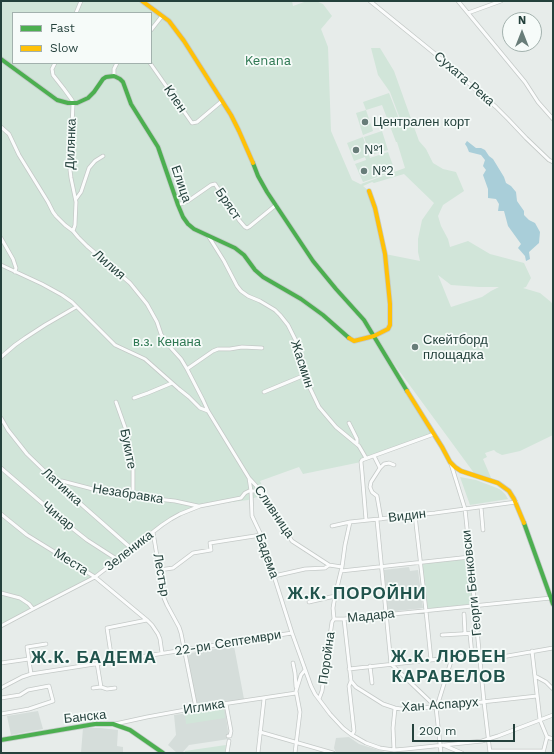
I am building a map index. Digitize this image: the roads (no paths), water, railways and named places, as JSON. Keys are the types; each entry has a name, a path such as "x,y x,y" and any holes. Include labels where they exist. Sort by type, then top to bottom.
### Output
{"street":[{"path":"76,12 81,1"},
{"path":"142,1 173,26 184,41 239,131 258,176 276,205 327,280 356,311 374,336 450,462 461,471 492,481 509,491 516,502 529,535 553,604"},
{"name":"Сухата Река","path":"370,1 434,53 496,107 526,139 553,162"},
{"path":"458,1 525,82 538,102 553,119"},
{"path":"468,13 501,1"},
{"path":"152,29 162,16"},
{"path":"1,59 57,100 73,104 88,98 103,79 108,76 114,76 114,68 116,64"},
{"name":"Дилянка","path":"54,64 52,69 53,75 64,88 73,104 70,170 76,199 75,226 73,231"},
{"name":"Клен","path":"151,64 191,123 196,122 222,101"},
{"name":"Елица","path":"114,76 123,82 131,104 158,147 183,218 190,226 208,236 230,245 239,251 263,278 290,292 323,315 350,340 356,341 374,336"},
{"name":"Лилия","path":"1,127 9,134 19,155 53,212 87,246 121,275 147,304 154,314 164,340 187,369 208,411 249,478"},
{"path":"76,199 81,192 89,168 95,161 103,156"},
{"name":"Бряст","path":"178,205 186,202 211,185 215,184 239,220 245,227 248,228 276,205"},
{"path":"369,191 385,254 390,304 389,327 385,331 374,336"},
{"name":"Жасмин","path":"208,236 241,291 275,310 288,325 298,345 305,375 319,407 336,427 357,444 366,458"},
{"path":"1,238 13,258 16,268 15,272"},
{"path":"1,265 42,284 67,299 111,342 120,348 145,359 200,408 208,411"},
{"path":"1,357 15,345 76,307"},
{"path":"187,369 218,349 242,347 262,348"},
{"path":"264,392 305,375"},
{"path":"134,398 172,383"},
{"name":"Буките","path":"116,402 127,433 133,462 133,497"},
{"name":"Латинка","path":"1,418 8,430 27,454 57,483 132,549"},
{"path":"349,423 357,439 357,444"},
{"path":"366,520 361,464 362,460 434,434"},
{"path":"374,456 380,468"},
{"name":"Георги Бенковски","path":"450,462 465,509 490,752"},
{"path":"394,466 390,463 384,464 371,482 370,487 372,492 377,496 381,567 391,664 436,707"},
{"name":"Чинар","path":"1,468 87,540 118,560"},
{"name":"Сливница","path":"249,478 260,490 292,541 329,565 342,569 381,567 470,557"},
{"name":"Бадема","path":"249,478 252,516 261,535 292,633 311,686 330,714 352,736 366,744 388,751 482,741 553,715"},
{"name":"Незабравка","path":"57,483 62,481 112,494 175,501 200,506"},
{"name":"Зеленика","path":"2,626 95,577 153,532 180,514 200,506 241,498 247,492 260,490"},
{"name":"Видин","path":"332,526 350,522 379,520 516,502"},
{"path":"482,507 483,530"},
{"name":"Места","path":"1,514 27,535 95,577 147,620 158,634 162,653"},
{"path":"415,515 431,660"},
{"name":"Поройна","path":"319,699 322,691 332,622 334,619 333,608 335,596 342,569 350,522"},
{"name":"Лестър","path":"153,532 165,602 182,633 196,708"},
{"path":"160,570 173,568 192,553 211,550 210,543 261,535"},
{"path":"274,576 305,568 325,568 329,565"},
{"path":"1,593 20,598 29,604 33,609"},
{"path":"309,602 335,596"},
{"name":"Мадара","path":"334,619 551,598"},
{"path":"464,614 465,633"},
{"path":"344,619 351,681 349,686 354,731 352,736"},
{"path":"112,661 107,628 147,620"},
{"path":"1,621 2,626"},
{"name":"22-ри Септември","path":"1,688 17,679 31,674 292,633"},
{"path":"442,635 477,633"},
{"path":"470,634 472,655"},
{"path":"31,674 27,647 46,644"},
{"path":"349,669 472,655 496,658 553,648"},
{"path":"490,752 543,752 547,737 540,720 532,651"},
{"path":"441,753 436,707 452,658"},
{"path":"1,663 29,659"},
{"path":"97,663 101,687"},
{"path":"293,663 300,712 295,753"},
{"path":"370,666 372,683"},
{"path":"296,692 301,675 306,670"},
{"path":"535,676 546,682 553,689"},
{"name":"Хан Аспарух","path":"351,681 356,687 383,704 395,708 408,709 436,707 537,696"},
{"path":"1,698 20,695 28,690 50,686 54,701 29,709 1,714"},
{"path":"93,688 115,688"},
{"name":"Иглика","path":"113,724 196,708 264,699 296,692"},
{"path":"258,753 264,699"},
{"path":"226,704 231,731 230,736 228,736"},
{"path":"394,750 393,728 395,708"},
{"name":"Банска","path":"1,740 95,724 113,724 130,730 163,753"},
{"path":"260,732 333,753"},
{"path":"547,737 553,739"},
{"path":"227,753 229,741"},
{"path":"441,745 462,753"}],"water":[{"path":"467,141 476,148 485,150 493,159 506,183 516,192 517,201 524,211 524,215 535,223 540,232 539,243 529,252 530,259 526,261 525,256 518,248 521,244 508,226 504,211 498,211 499,204 496,199 488,198 488,189 483,175 486,170 483,166 485,160 481,155 469,152 465,144"}],"place":[{"name":"Централен корт","path":"365,122"},
{"name":"№1","path":"356,150"},
{"name":"№2","path":"364,171"},
{"name":"Скейтборд площадка","path":"415,347"}],"district":[{"name":"Ж.К. ПОРОЙНИ","path":"357,594"},
{"name":"Ж.К. БАДЕМА","path":"94,658"},
{"name":"Ж.К. ЛЮБЕН КАРАВЕЛОВ","path":"449,667"}],"park label":[{"name":"Kenana","path":"268,61"},
{"name":"в.з. Кенана","path":"167,342"}]}
